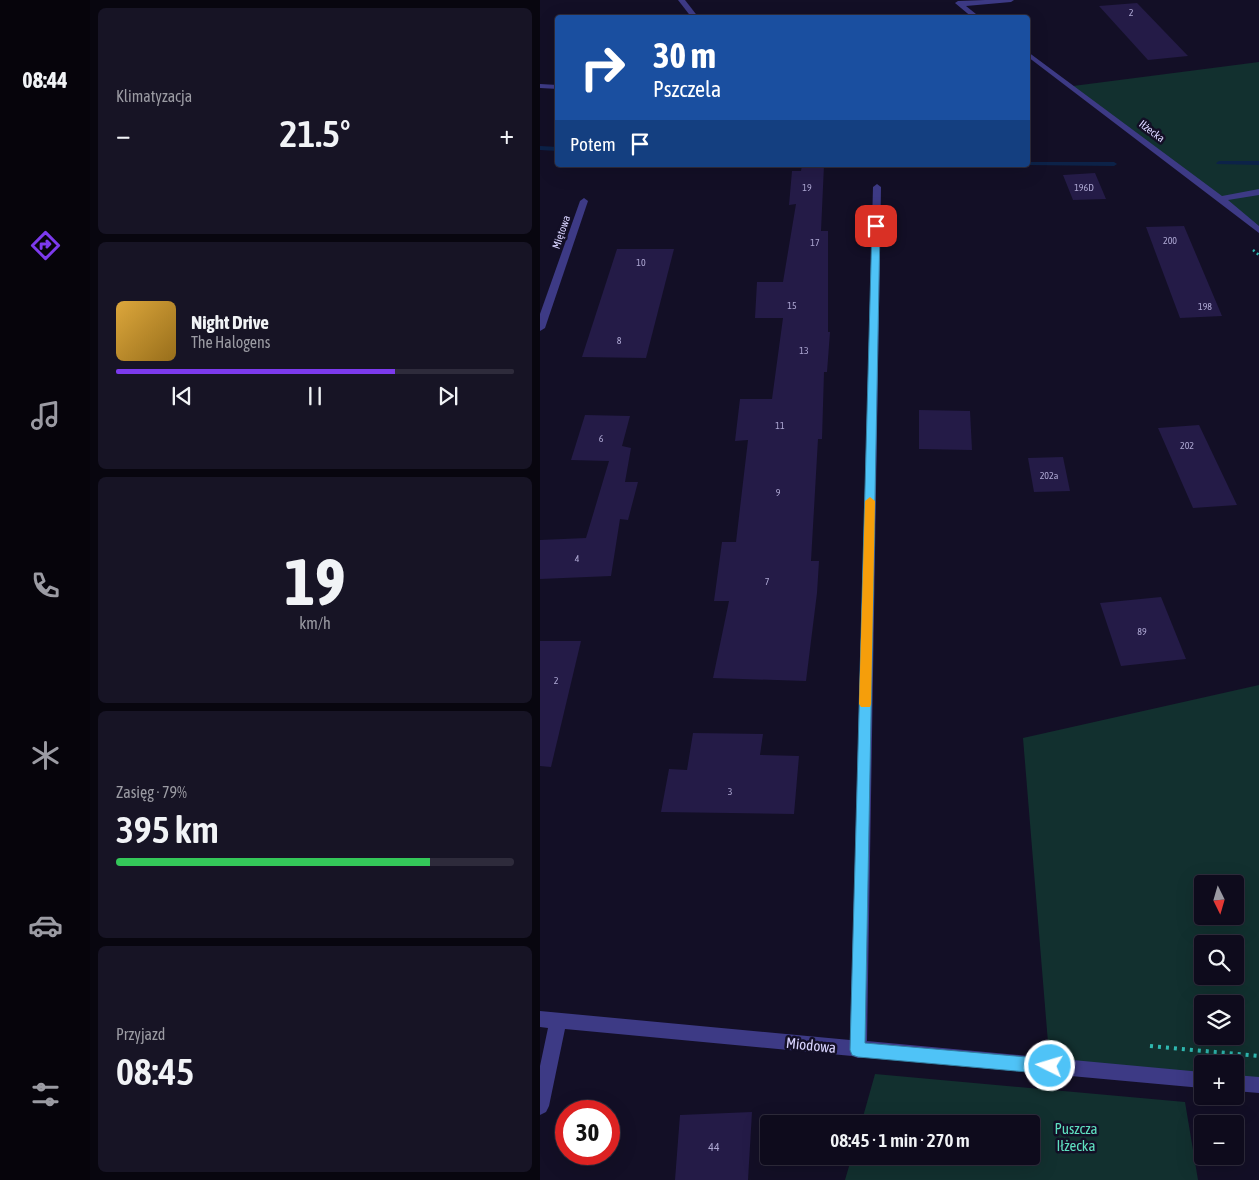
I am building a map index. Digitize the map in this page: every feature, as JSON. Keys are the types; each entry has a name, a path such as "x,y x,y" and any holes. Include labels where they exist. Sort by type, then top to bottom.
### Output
{"street":[{"path":"681,0 694,15"},
{"path":"957,2 1011,0"},
{"path":"957,2 974,15"},
{"name":"Iłżecka","path":"1032,61 1114,116 1222,199 1259,230"},
{"path":"540,86 555,87"},
{"path":"858,1050 877,186"},
{"path":"1222,199 1259,192"},
{"name":"Miętowa","path":"540,328 584,201"},
{"name":"Miodowa","path":"540,1019 858,1050 1194,1079"},
{"path":"540,1106 558,1021"},
{"path":"1244,1084 1259,1085"}],"green space":[{"path":"1259,62 1259,230 1073,86"},
{"path":"1259,685 1259,1085 1244,1084 1244,1055 1194,1055 1194,1079 1050,1067 1023,738"},
{"name":"Puszcza Iłżecka","path":"875,1074 1185,1102 1198,1180 845,1180 849,1165 1040,1165 1040,1115 864,1115"}],"building":[{"path":"1137,3 1188,56 1148,60 1099,6"},
{"path":"802,167 824,167 821,231 828,231 828,332 830,332 827,372 824,372 822,439 818,439 811,561 819,561 817,593 806,681 713,678 729,601 714,601 722,542 736,542 748,440 735,441 740,399 772,399 783,318 755,318 757,282 783,282 796,204 789,205 792,171 801,171"},
{"path":"1095,173 1106,199 1073,200 1063,175"},
{"path":"1184,226 1222,316 1180,318 1146,227"},
{"path":"617,249 674,249 646,358 582,357"},
{"path":"919,410 970,411 972,450 919,449"},
{"path":"585,415 630,416 622,446 631,448 625,482 638,482 628,520 620,519 611,576 540,579 540,540 586,538 609,461 571,460"},
{"path":"1199,425 1237,505 1193,508 1158,428"},
{"path":"1063,457 1070,491 1034,492 1028,458"},
{"path":"1161,597 1186,659 1121,666 1100,603"},
{"path":"540,641 581,641 551,767 540,766"},
{"path":"693,733 763,734 760,755 799,756 794,814 661,812 669,769 687,770"},
{"path":"752,1112 748,1180 675,1180 680,1115"}],"waterway":[{"path":"540,148 555,149"},
{"path":"1219,163 1259,163"},
{"path":"1030,164 1114,164"}],"slow traffic":[{"path":"865,704 870,501"}],"route":[{"path":"876,226 858,1050 1050,1066"}]}
